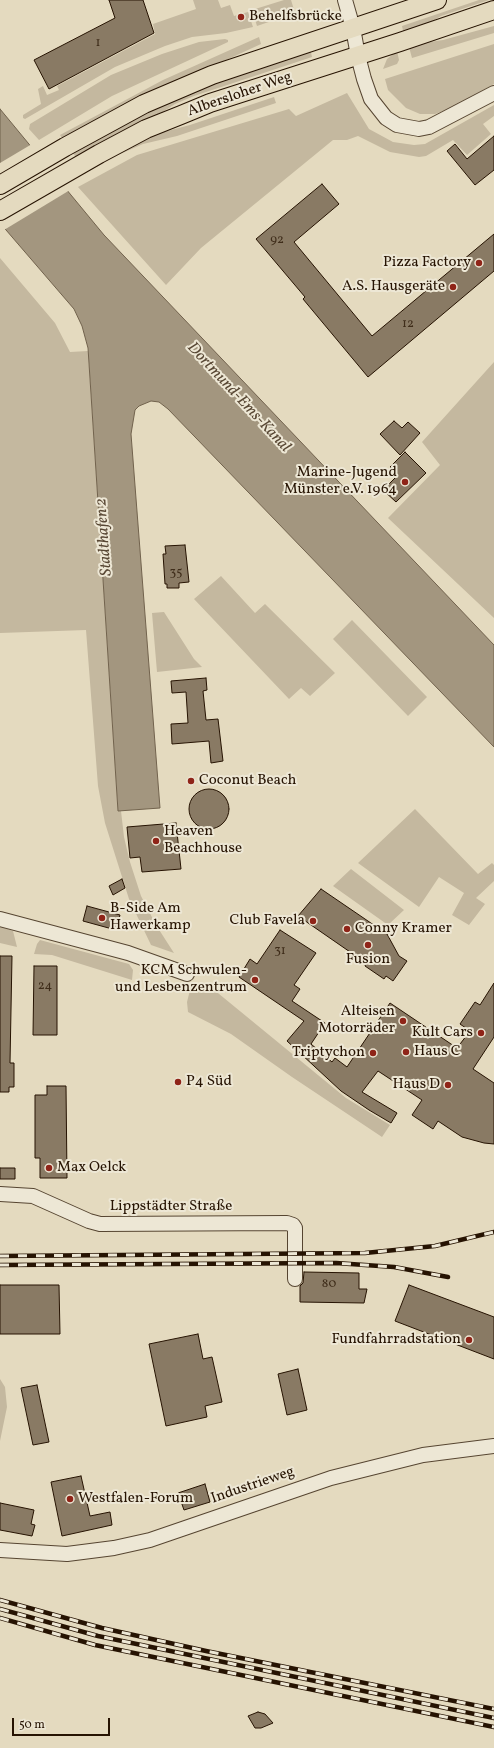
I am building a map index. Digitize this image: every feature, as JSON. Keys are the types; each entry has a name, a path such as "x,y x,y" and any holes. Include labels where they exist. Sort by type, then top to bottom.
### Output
{"main road":[{"name":"Albersloher Weg","path":"0,185 65,147 144,104 212,75 437,0"},
{"name":"Albersloher Weg","path":"0,211 80,164 146,130 210,103 358,56 494,10"}],"street":[{"path":"345,0 353,28 364,79 371,99 386,118 397,125 419,129 430,127 494,93"},
{"path":"0,919 128,953 188,974"},
{"name":"Lippstädter Straße","path":"0,1194 33,1196 89,1221 100,1224 288,1223 293,1225 295,1228 295,1279"},
{"name":"Industrieweg","path":"0,1550 67,1554 114,1548 150,1540 251,1504 337,1477 423,1455 494,1446"}],"shaded area":[{"path":"193,0 218,0 221,8 230,5 234,16 248,12 253,27 226,33 192,37 165,46 115,67 25,119 23,118 23,115 41,104 38,89 43,86 47,95 59,90 57,86 155,34 153,24 196,9"},
{"path":"284,0 291,0 295,13 257,26 252,10"},
{"path":"479,0 489,0 441,16 423,27 404,35 402,26"},
{"path":"494,26 494,33 412,58 409,47 443,40"},
{"path":"259,37 261,44 63,139 60,135 163,80"},
{"path":"225,39 228,40 228,42 112,96 39,140 29,129 30,124 111,75 162,54 199,42"},
{"path":"494,44 494,84 449,109 435,114 420,114 406,108 388,90 385,79"},
{"path":"310,48 312,57 194,96 175,104 149,121 77,158 71,151 183,93"},
{"path":"397,51 399,60 397,64 383,69 387,59"},
{"path":"347,93 369,129 393,142 414,145 425,144 494,105 494,116 483,124 491,134 467,155 453,140 426,156 419,157 390,152 358,136 347,140 333,140 201,248 166,285 78,187 137,155 289,109 296,116"},
{"path":"274,97 276,103 177,136 143,144 120,154 89,171 86,167 152,135 190,125"},
{"path":"0,258 55,323 70,352 88,351 118,811 121,811 124,837 141,896 156,925 174,953 151,945 129,899 105,823 98,786 86,630 0,633"},
{"path":"494,362 494,618 388,518 440,465 422,442"},
{"path":"221,576 255,613 265,604 335,673 310,696 301,688 289,699 194,599"},
{"path":"164,612 194,659 202,667 157,672 152,613"},
{"path":"352,620 427,697 408,716 333,639"},
{"path":"415,809 478,874 492,863 494,865 494,881 476,898 485,904 469,925 452,915 464,893 439,877 419,907 358,863"},
{"path":"351,869 404,910 388,925 333,886"},
{"path":"0,926 13,931 17,947 0,943"},
{"path":"40,940 129,964 133,970 132,980 52,955 34,954"},
{"path":"200,984 213,989 346,1098 390,1125 382,1137 231,1034 188,1012 187,1002 190,990"},
{"path":"0,1379 5,1387 7,1407 0,1441"}],"water":[{"path":"0,109 104,235 494,645 494,747 168,409 159,402 151,401 139,406 135,410 131,434 160,808 118,811 88,348 82,326 74,309 0,223"}],"pier":[{"path":"32,144 70,190 4,230 0,226 0,163"}],"building":[{"path":"109,0 143,0 154,33 49,89 34,60 115,18"},
{"path":"494,136 494,170 475,185 447,151 455,144 467,159"},
{"path":"322,184 339,204 294,242 372,336 494,234 494,271 368,377 303,299 305,297 256,239"},
{"path":"394,421 402,428 408,422 420,433 400,455 380,434"},
{"name":"Marine-Jugend Münster e.V. 1964","path":"405,452 426,473 396,502 383,490 398,475 390,467"},
{"path":"185,545 189,582 179,583 179,588 167,588 167,584 165,584 163,554 166,554 165,546"},
{"path":"206,678 207,690 203,691 206,720 218,719 223,761 211,763 209,741 172,744 171,724 188,723 186,692 172,693 171,681"},
{"path":"209,789 223,795 229,809 223,823 209,829 195,823 189,809 195,795"},
{"path":"176,823 181,869 142,872 140,857 130,858 127,827"},
{"path":"122,879 125,888 113,895 109,886"},
{"name":"Conny Kramer","path":"321,889 387,934 399,956 407,961 393,981 386,976 384,979 365,966 366,963 298,916"},
{"name":"B-Side Am Hawerkamp","path":"87,906 120,915 116,930 83,921"},
{"path":"280,930 316,953 294,985 300,989 292,1001 325,1023 311,1044 332,1062 335,1058 347,1067 390,1003 457,1048 470,1031 460,1024 475,1002 480,1005 494,983 494,1037 473,1069 494,1083 494,1144 462,1137 438,1121 433,1129 412,1115 422,1100 378,1071 362,1092 397,1113 391,1123 341,1091 287,1041 304,1021 239,977 250,959 257,964"},
{"path":"0,956 12,956 10,1063 14,1063 14,1087 9,1087 9,1092 0,1092"},
{"path":"34,966 57,966 57,1035 33,1035"},
{"path":"47,1086 66,1086 67,1178 40,1178 40,1158 35,1158 35,1095 47,1095"},
{"path":"0,1168 15,1168 15,1179 0,1179"},
{"path":"304,1272 359,1273 359,1289 367,1289 364,1303 300,1302 300,1286 303,1283"},
{"path":"0,1285 59,1285 60,1334 0,1334"},
{"name":"Fundfahrradstation","path":"409,1285 494,1317 494,1359 395,1321"},
{"path":"198,1334 203,1359 212,1357 222,1402 205,1406 207,1417 166,1426 149,1344"},
{"path":"298,1369 307,1410 287,1415 278,1374"},
{"path":"37,1385 49,1442 33,1445 21,1388"},
{"name":"Westfalen-Forum","path":"81,1476 90,1516 110,1512 112,1525 62,1536 51,1482"},
{"path":"205,1484 210,1502 184,1510 178,1493"},
{"path":"0,1503 34,1510 31,1524 35,1525 32,1536 0,1530"},
{"path":"258,1712 265,1714 273,1723 261,1728 255,1728 248,1716"}],"railway":[{"path":"0,1256 365,1253 435,1246 494,1232"},
{"path":"0,1265 336,1263 394,1267 448,1277"},
{"path":"0,1600 102,1628 206,1651 494,1709"},
{"path":"0,1609 98,1636 494,1718"},
{"path":"0,1618 95,1645 494,1727"}],"place":[{"name":"Behelfsbrücke","path":"241,17"},
{"name":"Pizza Factory","path":"479,263"},
{"name":"A.S. Hausgeräte","path":"453,287"},
{"name":"Marine-Jugend Münster e.V. 1964","path":"405,482"},
{"name":"Coconut Beach","path":"191,781"},
{"name":"Heaven Beachhouse","path":"156,841"},
{"name":"B-Side Am Hawerkamp","path":"102,918"},
{"name":"Club Favela","path":"313,921"},
{"name":"Conny Kramer","path":"347,929"},
{"name":"Fusion","path":"368,945"},
{"name":"KCM Schwulen- und Lesbenzentrum","path":"255,980"},
{"name":"Alteisen Motorräder","path":"403,1021"},
{"name":"Kult Cars","path":"481,1033"},
{"name":"Haus C","path":"406,1052"},
{"name":"Triptychon","path":"373,1053"},
{"name":"P4 Süd","path":"178,1082"},
{"name":"Haus D","path":"448,1085"},
{"name":"Max Oelck","path":"49,1168"},
{"name":"Fundfahrradstation","path":"469,1340"},
{"name":"Westfalen-Forum","path":"70,1499"}],"water label":[{"name":"Dortmund-Ems-Kanal","path":"238,398"},
{"name":"Stadthafen 2","path":"105,537"}]}
